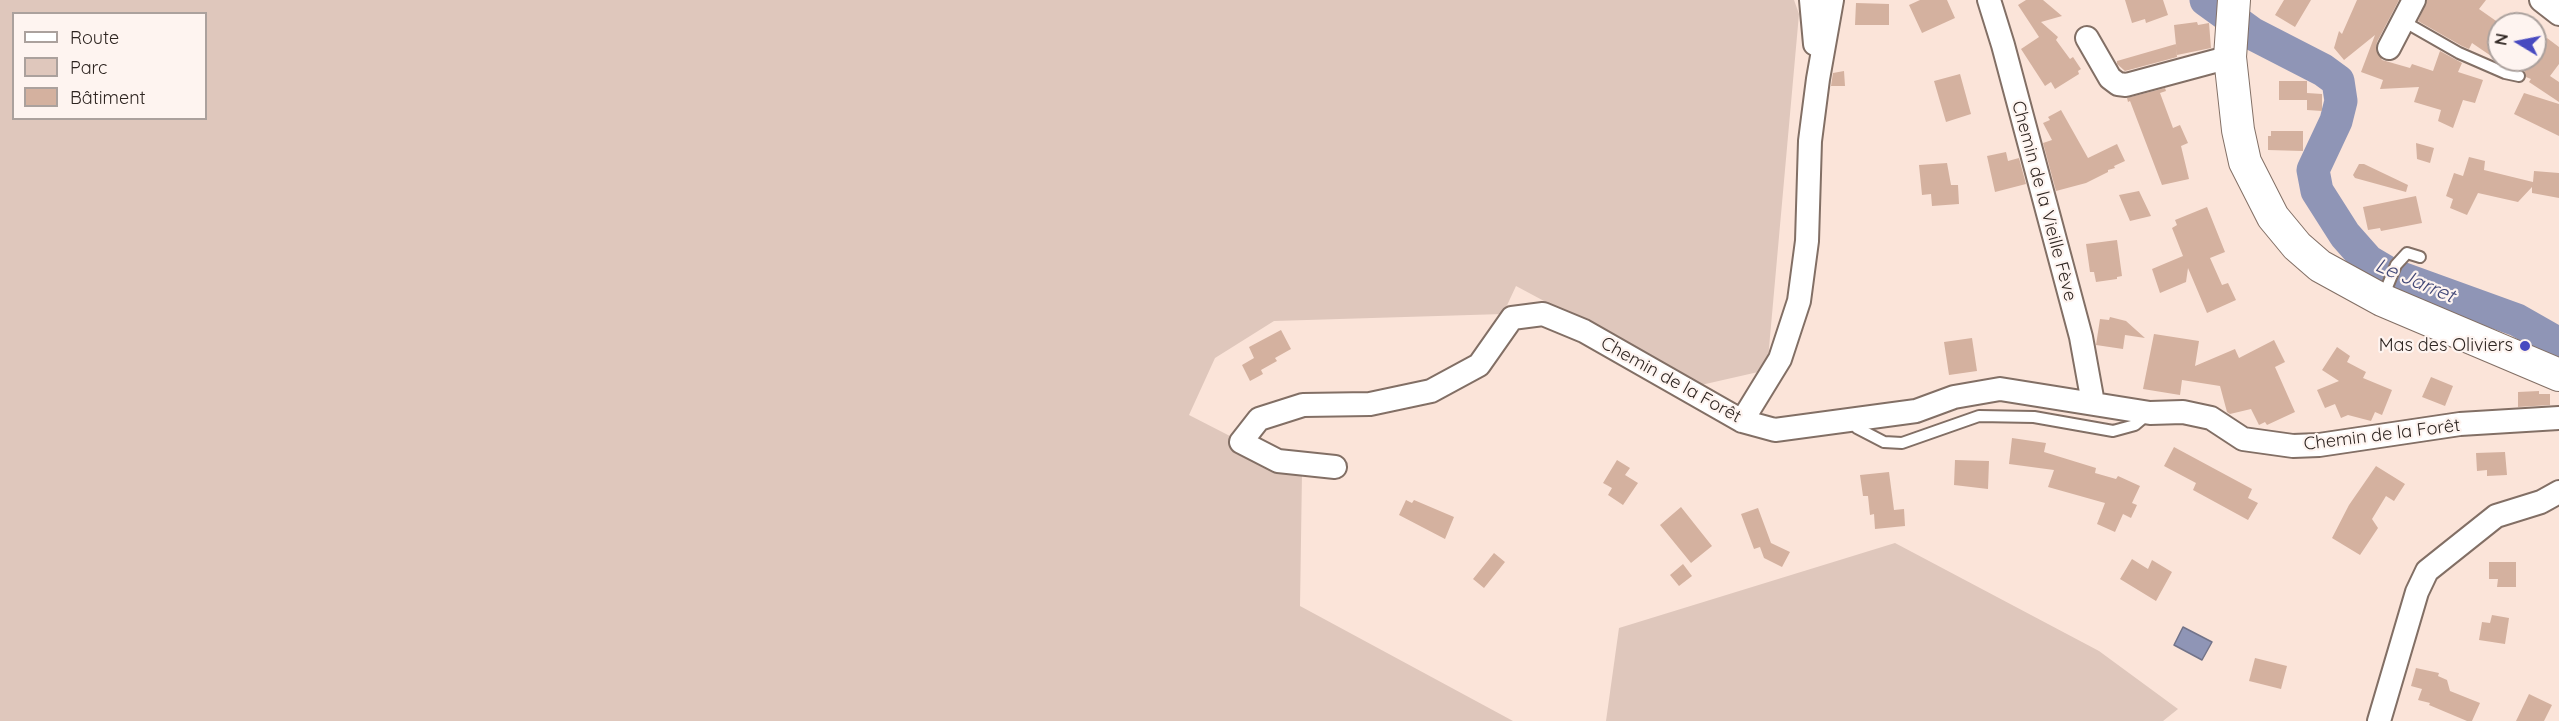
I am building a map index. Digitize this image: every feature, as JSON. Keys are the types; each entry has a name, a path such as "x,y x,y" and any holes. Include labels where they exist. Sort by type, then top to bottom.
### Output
{"main road":[{"path":"2234,0 2231,47 2235,104 2245,162 2273,217 2298,246 2320,266 2384,292 2559,375"}],"street":[{"path":"1811,0 1818,79"},
{"path":"1742,421 1780,359 1799,301 1807,241 1807,184 1818,79 1832,0"},
{"name":"Chemin de la Vieille Fève","path":"1989,0 2081,337 2093,403"},
{"path":"2389,48 2414,0"},
{"path":"2541,0 2559,14"},
{"path":"2087,38 2110,78 2118,84 2126,85 2231,47"},
{"name":"Chemin de la Forêt","path":"1335,467 1278,460 1240,442 1259,418 1303,405 1370,404 1431,391 1479,365 1512,318 1543,314 1584,331 1742,421 1775,430 1849,418 1916,411 1954,397 2000,389 2150,413 2184,412 2211,418 2242,439 2293,446 2319,445 2460,424 2559,418"},
{"path":"2379,721 2417,592 2427,571 2496,516 2541,502 2559,492"}],"lane":[{"path":"2403,21 2459,53 2505,73 2518,76"},
{"path":"2384,292 2396,265 2407,253 2420,257"},
{"path":"1849,418 1857,428 1884,442 1902,442 1979,416 2034,417 2114,431 2135,425 2150,413"}],"green space":[{"path":"0,0 1794,0 1799,14 1767,370 1701,385 1516,286 1503,314 1274,321 1215,358 1189,415 1302,473 1300,606 1513,721 0,721"},
{"path":"1895,543 2099,651 2178,709 2163,721 1606,721 1619,628"}],"water":[{"path":"2183,627 2212,642 2202,660 2174,645"}],"building":[{"path":"1920,0 1947,0 1955,18 1922,33 1909,5"},
{"path":"2026,0 2043,0 2062,16 2041,22 2058,37 2056,40 2070,59 2073,57 2081,69 2078,71 2079,74 2055,89 2051,82 2045,86 2021,49 2039,37 2018,5"},
{"path":"2125,0 2163,0 2168,15 2146,23 2145,19 2132,23"},
{"path":"2284,0 2311,0 2295,27 2275,15"},
{"path":"2357,0 2399,0 2377,42 2376,49 2382,60 2410,68 2412,64 2433,71 2440,51 2462,63 2458,72 2483,80 2475,103 2463,100 2453,128 2438,121 2441,110 2414,102 2419,87 2380,89 2383,80 2361,72 2375,35 2344,60 2334,48 2339,31 2342,34"},
{"path":"2427,0 2486,0 2479,9 2487,15 2487,53 2472,43 2469,49 2462,46 2418,21"},
{"path":"1856,3 1889,4 1889,25 1855,25"},
{"path":"2197,22 2198,25 2209,23 2211,48 2177,55 2174,25"},
{"path":"2547,38 2559,47 2559,64 2550,76 2559,82 2559,102 2529,82 2531,79 2526,77 2525,72 2547,72"},
{"path":"2176,44 2177,57 2125,71 2117,64 2117,61"},
{"path":"1844,71 1845,86 1831,86 1833,73"},
{"path":"1960,74 1971,114 1946,122 1934,81"},
{"path":"2279,81 2307,81 2307,93 2322,94 2322,111 2307,110 2307,100 2279,100"},
{"path":"2165,88 2166,91 2160,93 2173,128 2180,125 2188,143 2181,146 2189,179 2162,185 2127,98"},
{"path":"2524,93 2559,104 2559,136 2514,114"},
{"path":"2061,110 2088,158 2117,144 2125,161 2086,183 2056,191 2043,143 2052,140 2043,123 2050,120 2048,117"},
{"path":"2271,131 2303,131 2303,151 2268,150 2268,136 2271,136"},
{"path":"2416,143 2434,148 2430,163 2417,159"},
{"path":"2006,152 2008,161 2019,158 2026,184 1995,192 1987,156"},
{"path":"2469,157 2485,161 2484,170 2533,182 2534,171 2559,173 2559,198 2532,193 2532,187 2518,202 2478,193 2467,215 2450,208 2453,199 2446,196 2454,173 2463,176"},
{"path":"1947,163 1951,185 1958,185 1959,204 1932,206 1931,194 1922,195 1919,165"},
{"path":"2359,164 2364,164 2408,185 2406,192 2355,178 2353,175"},
{"path":"2139,191 2151,216 2130,221 2119,195"},
{"path":"2416,196 2422,223 2381,231 2380,228 2368,230 2363,207"},
{"path":"2207,207 2225,252 2210,258 2222,285 2228,283 2236,300 2207,313 2188,268 2186,282 2160,293 2152,269 2183,256 2172,228 2177,225 2175,220"},
{"path":"2117,240 2122,276 2096,282 2094,272 2090,272 2086,244"},
{"path":"2110,317 2126,321 2145,338 2125,335 2123,349 2096,345 2100,319 2109,320"},
{"path":"1281,330 1291,349 1275,358 1277,361 1261,370 1263,374 1250,381 1242,365 1254,358 1249,347"},
{"path":"2154,334 2199,341 2195,366 2235,349 2239,358 2274,340 2285,362 2275,367 2295,412 2267,425 2265,422 2259,425 2251,409 2230,414 2227,412 2220,386 2182,380 2180,395 2143,389"},
{"path":"1972,338 1977,371 1949,375 1944,342"},
{"path":"2337,347 2350,356 2347,362 2366,372 2363,378 2392,390 2382,415 2375,412 2371,421 2348,415 2341,418 2335,404 2325,408 2317,390 2339,381 2322,370"},
{"path":"2431,377 2453,386 2445,406 2422,397"},
{"path":"2539,391 2539,394 2550,394 2550,405 2518,407 2518,392"},
{"path":"2012,438 2046,443 2044,452 2096,468 2095,473 2116,479 2118,476 2140,486 2132,503 2137,505 2131,518 2123,514 2115,532 2097,524 2105,503 2048,487 2054,470 2009,464"},
{"path":"2174,447 2252,489 2248,498 2258,503 2248,520 2193,490 2196,483 2164,466"},
{"path":"2505,452 2507,475 2487,476 2487,470 2477,471 2476,453"},
{"path":"1617,460 1630,468 1625,475 1638,483 1623,505 1608,495 1612,488 1603,483"},
{"path":"1955,460 1989,461 1988,489 1954,485"},
{"path":"2376,466 2405,484 2394,501 2386,496 2372,519 2378,528 2360,555 2332,538 2349,505"},
{"path":"1889,472 1894,510 1904,509 1905,526 1875,529 1874,514 1870,515 1868,496 1863,496 1860,475"},
{"path":"1406,500 1412,503 1414,500 1454,517 1445,539 1399,515"},
{"path":"1681,507 1712,546 1691,563 1660,525"},
{"path":"1758,508 1771,543 1790,552 1782,567 1764,558 1760,547 1754,549 1741,514"},
{"path":"1494,553 1505,562 1484,588 1473,579"},
{"path":"2132,559 2148,569 2152,560 2172,572 2156,601 2120,579"},
{"path":"2489,562 2516,562 2516,587 2497,587 2498,579 2489,579"},
{"path":"1683,564 1692,576 1679,586 1670,575"},
{"path":"2492,615 2509,618 2505,644 2479,640 2482,622 2490,623"},
{"path":"2255,658 2287,666 2281,689 2249,681"},
{"path":"2416,668 2439,673 2438,676 2447,680 2450,691 2480,703 2472,721 2467,721 2429,705 2430,703 2418,700 2422,689 2411,686"},
{"path":"2529,694 2552,705 2544,721 2516,721"}],"waterway":[{"name":"Le Jarret","path":"2206,0 2253,34 2323,70 2338,81 2341,101 2336,121 2313,170 2317,191 2345,235 2368,261 2390,274 2517,320 2559,344"}],"place":[{"name":"Mas des Oliviers","path":"2525,346"}]}
